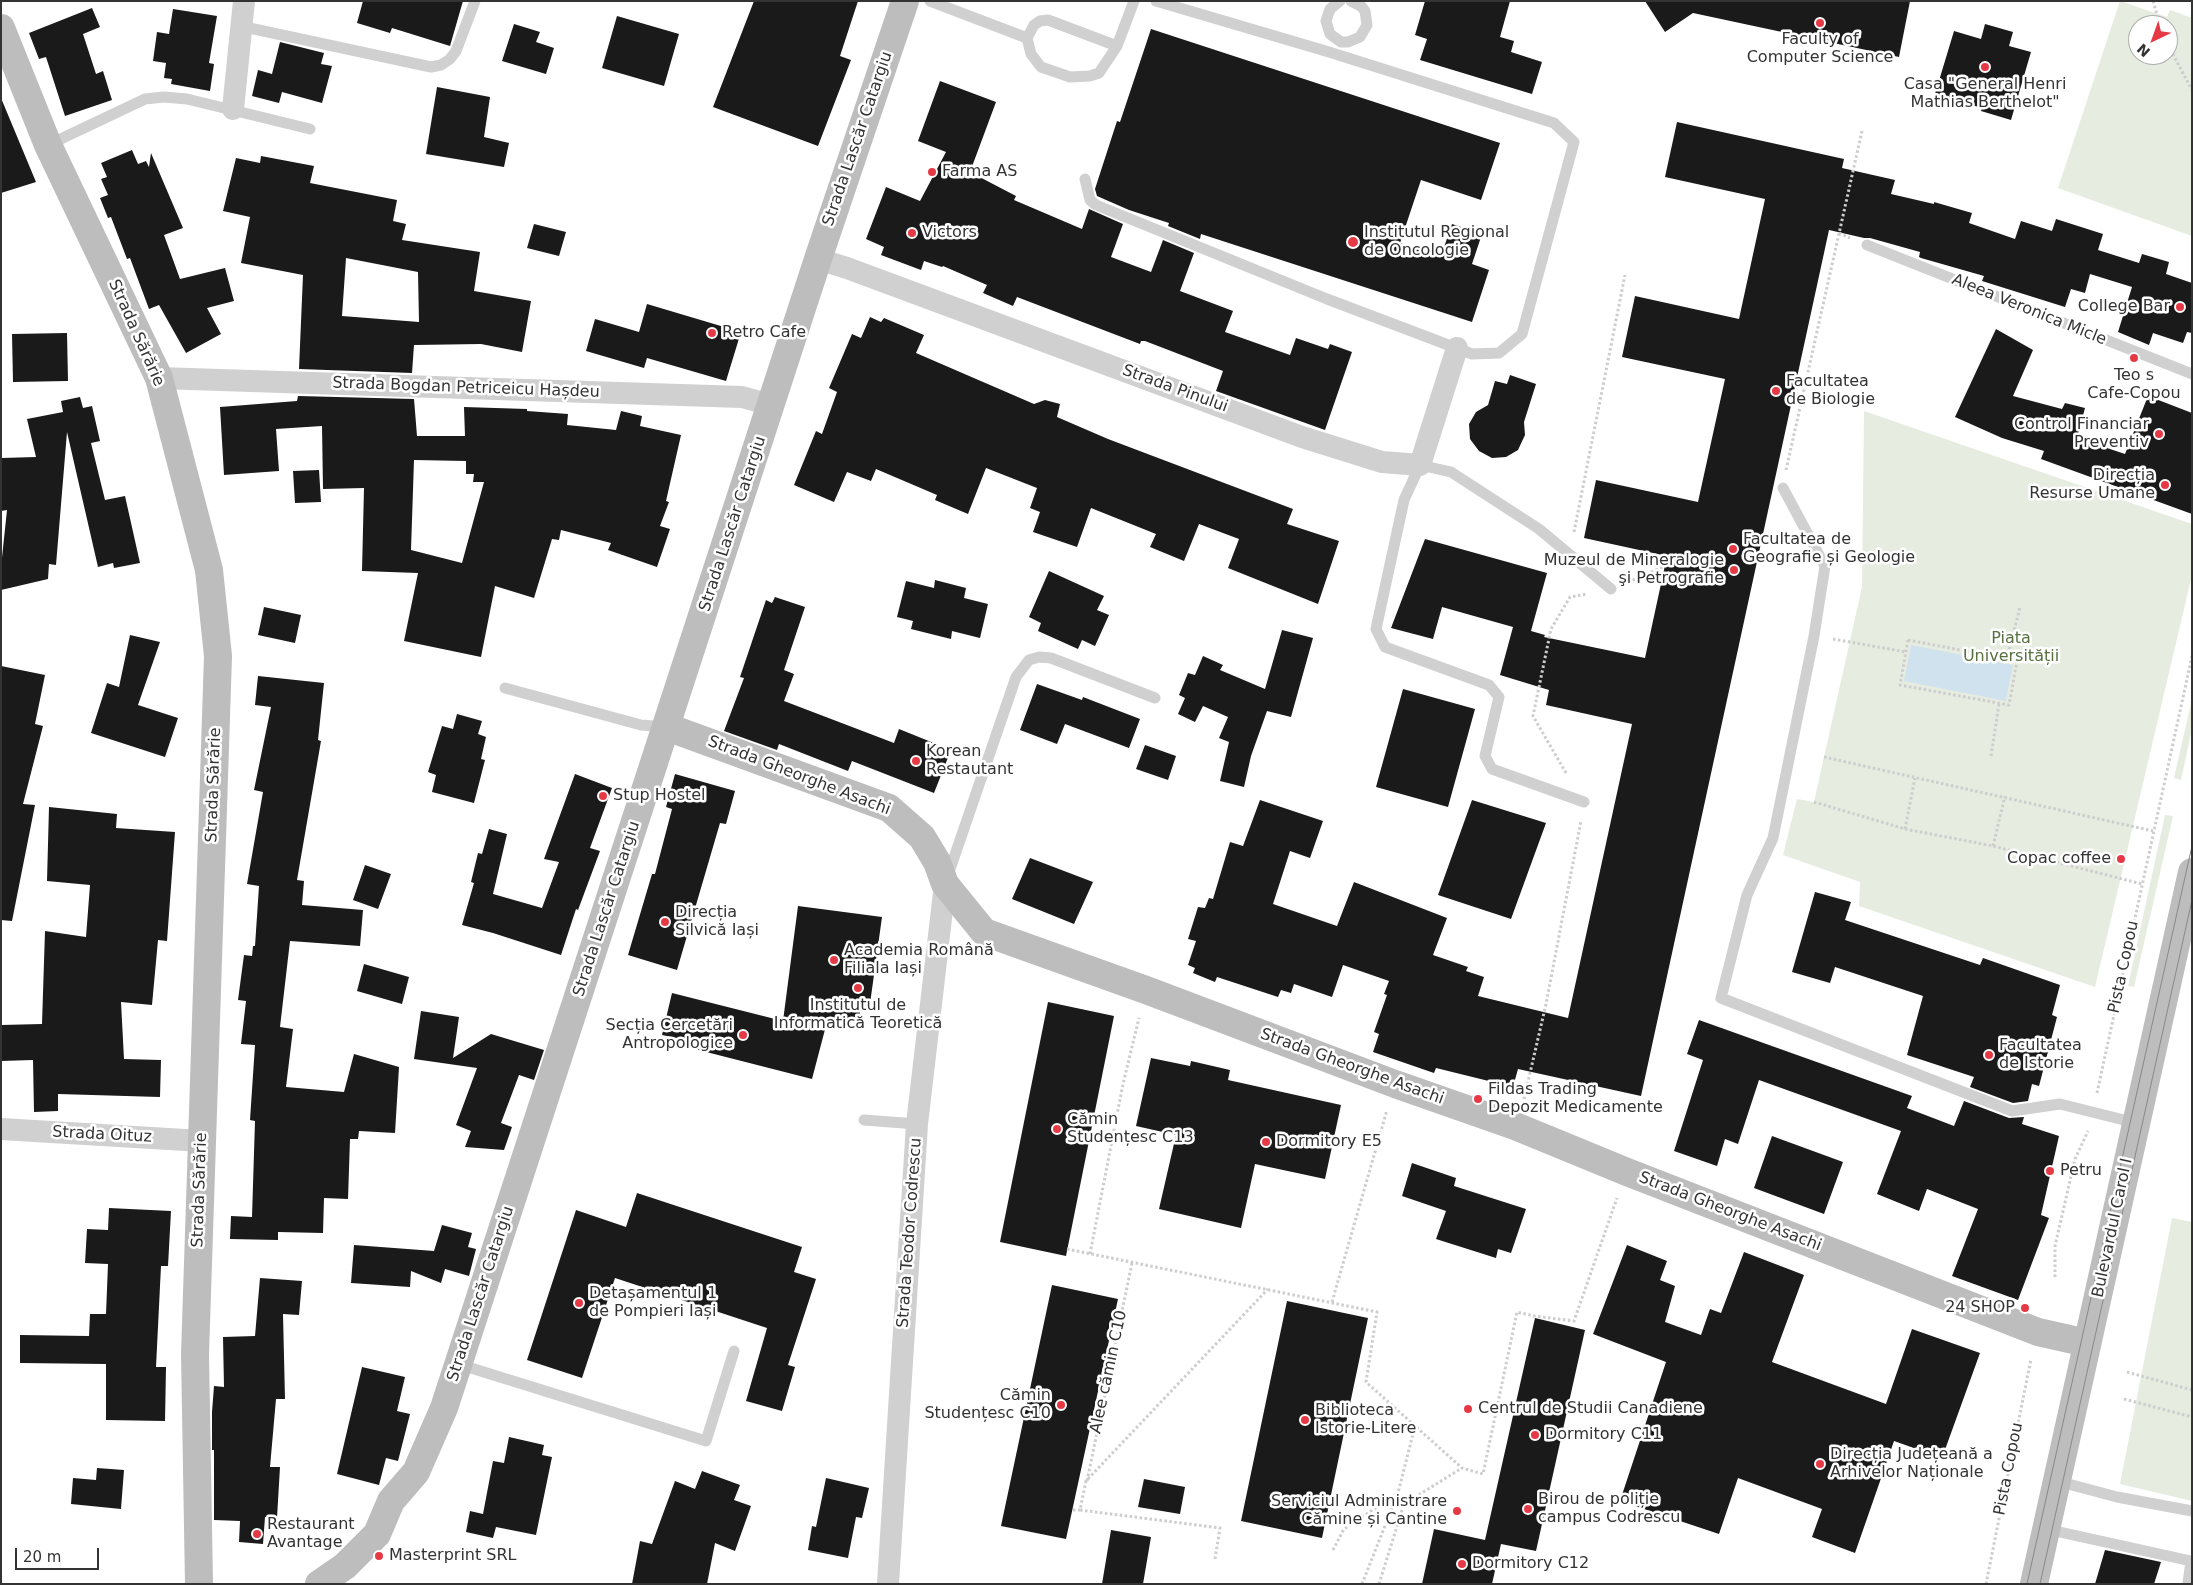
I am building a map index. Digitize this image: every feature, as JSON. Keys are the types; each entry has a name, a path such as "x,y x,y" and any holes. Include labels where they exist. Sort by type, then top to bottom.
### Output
{"street":[{"path":"233,109 244,1"},
{"name":"Strada Lascăr Catargiu","path":"319,1584 345,1566 377,1534 391,1501 416,1472 444,1408 818,259 905,1"},
{"name":"Strada Sărărie","path":"1,28 48,145 159,378 209,570 218,656 195,1354 199,1584"},
{"name":"Strada Pinului","path":"818,259 847,268 1302,437 1382,462 1420,465"},
{"path":"1420,465 1457,348"},
{"name":"Strada Bogdan Petriceicu Hașdeu","path":"159,378 742,397 772,404"},
{"name":"Strada Gheorghe Asachi","path":"667,727 889,808 922,837 937,862 945,884 984,932 1146,990 1394,1084 1515,1126 1627,1172 2038,1332 2087,1343"},
{"name":"Bulevardul Carol I","path":"2034,1584 2192,872"},
{"name":"Strada Teodor Codrescu","path":"888,1584 917,1124 945,884"},
{"name":"Strada Oituz","path":"1,1129 202,1141"}],"lane":[{"path":"240,26 431,67 441,65 456,51 475,1"},
{"path":"930,1 1027,38"},
{"path":"1117,46 1048,20 1040,21 1034,26 1027,38 1031,54 1041,67 1070,77 1090,76 1099,73 1117,46 1134,1"},
{"path":"1085,179 1090,200 1096,205 1327,299 1472,354 1499,353 1522,334 1574,142 1554,122 1329,52 1156,1"},
{"path":"1340,1 1330,8 1326,21 1330,34 1341,42 1354,41 1364,32 1367,25 1364,12 1360,6 1351,1"},
{"path":"1329,52 1335,38"},
{"path":"48,145 145,99 164,97 188,99 233,109 310,130"},
{"name":"Aleea Veronica Micle","path":"1867,245 2192,374"},
{"path":"1584,802 1492,769 1485,756 1499,697 1490,685 1385,647 1376,629 1404,500 1420,465 1451,472 1539,529 1611,589"},
{"path":"1783,488 1825,566 1814,636 1773,838 1747,895 1721,998 2012,1111 2060,1104 2136,1123"},
{"path":"945,884 1016,677 1029,660 1040,657 1050,658 1155,698"},
{"path":"505,688 641,725 667,727"},
{"path":"864,1120 917,1124"},
{"path":"458,1364 706,1441 734,1351"},
{"path":"2057,1481 2117,1497 2192,1511"},
{"path":"2046,1529 2191,1561 2188,1583"}],"path":[{"path":"2153,1 2157,15"},
{"path":"2178,64 2192,90"},
{"path":"1787,467 1862,131"},
{"path":"1570,554 1625,275"},
{"path":"2007,659 2020,607"},
{"path":"1814,636 1906,652"},
{"path":"1908,640 2017,661 2009,705 1900,685 1906,652 1908,640"},
{"name":"Pista Copou","path":"2055,1277 2055,1246 2057,1236 2075,1159 2089,1129 2192,656"},
{"path":"1991,756 1999,704"},
{"path":"1824,757 2005,796 2153,831"},
{"path":"1905,829 1915,778"},
{"path":"1993,846 2005,796"},
{"path":"1814,802 1905,829 1993,846 2142,884"},
{"path":"1090,1254 1123,1084 1146,990"},
{"path":"1332,1302 1394,1084"},
{"path":"1067,1249 1377,1312 1366,1382 1462,1468 1483,1474 1517,1312 1574,1322 1627,1172"},
{"name":"Alee cămin C10","path":"1080,1510 1132,1262"},
{"path":"1086,1481 1268,1290"},
{"name":"Pista Copou","path":"1986,1584 2032,1354"},
{"path":"2127,1372 2192,1390"},
{"path":"2124,1399 2192,1417"},
{"path":"1362,1584 1398,1493 1415,1426"},
{"path":"1379,1584 1404,1504 1462,1468"},
{"path":"1398,1493 1404,1504"},
{"path":"1333,1550 1344,1529 1398,1493"},
{"path":"1073,1510 1220,1528 1215,1559"}],"green space":[{"path":"2120,1 2161,15 2128,15 2128,65 2178,65 2178,15 2168,15 2170,10 2192,18 2192,236 2058,188"},
{"name":"Piata Universității","path":"1864,411 2192,524 2192,575 2095,987 1859,906 1860,882 1783,855 1797,799 1814,802 1862,587"},
{"path":"2192,699 2192,729 2181,780 2174,778"},
{"path":"2165,815 2173,816 2134,987 2128,986"},
{"path":"2172,1218 2192,1222 2192,1501 2120,1484"}],"water":[{"path":"1911,645 2013,665 2006,701 1904,681"}],"building":[{"path":"363,1 463,1 450,46 392,28 390,33 357,23"},
{"path":"754,1 858,1 840,56 851,60 818,146 713,107"},
{"path":"1425,1 1510,1 1500,37 1514,41 1511,52 1542,62 1532,94 1420,60 1427,39 1415,35"},
{"name":"Faculty of Computer Science","path":"1645,1 1910,1 1899,57 1693,13 1665,32"},
{"path":"92,8 100,27 83,34 96,74 103,71 112,100 65,116 46,57 39,59 29,33"},
{"path":"173,9 217,16 209,63 214,64 210,91 171,84 172,79 164,78 166,63 153,61 157,32 169,34"},
{"path":"617,16 679,34 664,86 602,68"},
{"path":"514,24 540,32 536,42 554,48 546,74 502,61"},
{"name":"Casa \"General Henri Mathias Berthelot\"","path":"1985,24 2013,32 2009,46 2031,52 2011,120 1981,111 1982,108 1935,94 1954,31 1981,39"},
{"name":"Institutul Regional de Oncologie","path":"1151,29 1500,143 1481,200 1421,180 1400,243 1441,256 1452,224 1482,234 1472,264 1489,270 1472,322 1201,234 1200,239 1168,226 1169,223 1129,210 1097,196 1095,189 1117,121 1120,122"},
{"path":"280,42 324,53 321,64 332,66 322,103 282,92 279,103 252,96 258,70 272,74"},
{"path":"940,81 996,102 970,172 1016,196 1014,200 1082,229 1089,209 1123,224 1111,257 1151,272 1163,240 1194,253 1180,291 1233,311 1225,332 1290,355 1296,338 1328,349 1330,344 1352,352 1325,430 1216,391 1223,371 1145,341 1141,341 1140,344 1017,297 1013,306 983,293 987,285 943,266 924,261 921,270 881,255 884,247 866,239 886,187 920,201 946,152 918,141"},
{"path":"437,87 490,97 484,137 509,143 504,167 426,154"},
{"path":"1,98 36,182 1,193"},
{"path":"1677,122 1844,159 1842,168 1895,180 1891,194 1934,204 1934,202 1972,213 1969,223 2015,239 2021,221 2052,231 2056,219 2103,234 2098,250 2139,263 2142,254 2169,262 2166,274 2192,283 2192,333 2187,332 2183,343 2153,333 2149,345 2118,332 2132,287 2090,274 2085,293 2071,289 2065,307 1982,281 1984,276 1921,258 1919,257 1920,252 1870,238 1829,230 1641,1096 1518,1069 1513,1087 1436,1068 1434,1073 1373,1052 1379,1034 1374,1032 1387,995 1384,994 1389,981 1343,965 1332,997 1294,984 1291,993 1281,990 1278,997 1217,977 1215,982 1193,973 1195,968 1188,965 1196,941 1188,939 1198,907 1205,908 1209,898 1213,899 1230,842 1243,846 1260,800 1323,821 1310,858 1290,851 1273,904 1337,926 1354,882 1447,918 1433,955 1468,967 1466,971 1484,977 1478,996 1568,1018 1632,724 1546,705 1549,690 1500,675 1513,627 1442,607 1433,639 1391,628 1425,539 1547,573 1531,631 1545,635 1544,637 1645,658 1667,556 1584,538 1596,480 1698,502 1725,379 1622,357 1635,296 1739,319 1765,199 1665,177"},
{"path":"132,150 138,164 146,161 149,167 151,153 183,228 164,235 180,279 225,268 234,301 207,308 221,334 186,353 159,305 149,309 130,258 127,259 111,217 108,218 100,198 108,195 101,179 107,177 101,163"},
{"path":"261,156 314,166 310,183 397,200 393,221 406,224 402,240 480,252 474,291 531,301 522,352 481,344 414,345 412,373 299,369 303,275 241,263 250,217 223,211 236,158 260,163","holes":["346,258 418,272 419,322 342,316"]},
{"path":"534,224 566,232 559,256 527,248"},
{"path":"647,304 741,332 726,381 647,358 644,368 586,351 595,319 639,332"},
{"path":"870,317 881,322 884,318 924,335 916,353 1034,404 1045,400 1060,404 1057,417 1108,439 1293,509 1287,524 1339,541 1318,604 1228,568 1239,539 1199,524 1184,561 1150,547 1156,534 1091,508 1077,547 1033,532 1040,512 1030,508 1037,488 986,468 968,514 935,500 937,495 876,469 871,481 847,472 834,502 794,485 816,431 822,434 837,392 829,388 852,334 861,338"},
{"path":"1996,329 2033,350 2013,396 2062,409 2065,403 2085,408 2077,438 2125,454 2148,396 2192,413 2192,514 2041,459 2044,451 2002,438 1955,417"},
{"path":"67,333 68,381 13,382 12,334"},
{"path":"1510,375 1536,384 1524,422 1525,435 1518,450 1506,457 1492,458 1479,451 1470,439 1469,424 1476,412 1488,405 1495,381 1507,384"},
{"path":"298,396 414,399 417,436 465,436 464,407 527,409 527,411 568,414 567,425 616,430 621,411 642,416 640,426 681,435 666,501 669,502 660,526 670,529 657,567 608,550 611,543 561,530 559,540 552,539 534,598 495,586 481,657 404,641 418,573 362,571 364,488 323,489 322,426 276,429 279,471 224,475 220,407 297,401","holes":["414,460 466,461 466,474 474,474 473,482 484,482 462,563 411,550"]},
{"path":"80,397 83,408 92,406 100,441 91,443 105,500 125,496 140,563 114,568 113,563 98,567 67,432 56,565 49,564 48,579 1,590 1,567 7,510 1,511 1,458 36,457 27,419 63,412 61,401"},
{"path":"319,470 321,502 295,503 293,471"},
{"path":"1049,571 1104,596 1097,610 1109,615 1095,646 1082,640 1078,649 1038,631 1041,623 1029,617"},
{"path":"935,580 966,588 964,598 988,604 980,638 952,631 951,639 911,629 913,621 897,617 906,581 934,588"},
{"path":"775,597 805,607 784,670 794,674 784,701 894,743 899,729 951,750 934,793 852,761 848,771 779,744 777,750 724,731 744,678 740,677 766,600 772,603"},
{"path":"264,607 301,615 295,643 258,635"},
{"path":"1282,630 1313,638 1291,717 1267,711 1251,756 1244,787 1220,781 1229,742 1219,738 1228,717 1203,706 1195,722 1178,714 1185,698 1179,695 1188,673 1195,675 1203,656 1223,665 1220,670 1265,689"},
{"path":"130,635 160,642 138,705 178,718 165,757 91,733 107,683 119,687"},
{"path":"1,666 45,675 35,724 43,726 23,804 35,805 12,921 1,920"},
{"path":"258,676 324,683 318,740 321,741 297,880 304,881 302,905 363,910 360,946 290,941 280,1027 293,1029 286,1087 344,1092 354,1054 399,1067 395,1133 359,1131 358,1139 350,1139 348,1199 324,1198 323,1233 278,1232 278,1240 230,1239 231,1216 252,1217 255,1121 250,1120 255,1045 241,1044 246,1001 238,1000 244,955 252,956 253,946 255,946 259,886 247,884 263,792 254,790 271,707 255,705"},
{"path":"1037,684 1082,700 1083,697 1140,719 1129,748 1065,724 1057,744 1020,730"},
{"path":"1403,689 1475,709 1448,807 1376,787"},
{"path":"457,714 482,721 478,734 486,737 481,759 485,760 474,803 432,792 436,775 428,772 442,726 453,729"},
{"path":"1145,745 1176,756 1168,780 1136,769"},
{"path":"575,774 612,788 590,848 600,851 578,910 576,909 561,955 462,925 474,883 471,882 478,853 482,854 489,829 507,834 493,894 542,908 559,862 544,859"},
{"path":"675,774 735,791 726,824 720,823 677,970 628,955 652,874 655,874 672,809 666,807"},
{"path":"1472,800 1546,823 1511,919 1438,895"},
{"path":"49,807 117,814 116,828 175,832 167,941 158,940 152,1005 121,1002 124,1059 161,1060 160,1097 58,1094 58,1111 34,1112 33,1060 1,1061 1,1025 42,1024 45,931 86,937 90,885 47,881"},
{"path":"1030,858 1093,882 1074,924 1012,899"},
{"path":"365,865 391,874 378,909 353,900"},
{"path":"1815,892 1851,902 1845,920 1980,965 1983,958 2060,985 2052,1015 2057,1017 2039,1086 2032,1084 2028,1101 2013,1103 1970,1087 1974,1077 1907,1055 1923,996 1835,967 1830,983 1792,972"},
{"path":"798,906 882,917 869,1011 860,1009 859,1022 828,1018 812,1079 675,1044 677,1038 662,1035 672,993 783,1021"},
{"path":"364,964 409,977 402,1004 357,991"},
{"name":"Cămin Studențesc C13","path":"1048,1002 1114,1016 1066,1256 1000,1242"},
{"path":"421,1011 459,1017 453,1058 491,1034 544,1050 534,1080 519,1075 501,1123 512,1127 504,1150 465,1147 471,1131 456,1125 477,1068 414,1059"},
{"path":"1699,1020 1912,1096 1907,1108 1954,1126 1964,1101 2009,1118 2024,1117 2022,1124 2059,1136 2041,1215 2049,1218 2018,1300 1952,1276 1978,1209 1927,1189 1919,1211 1877,1194 1901,1131 1759,1080 1738,1144 1725,1139 1717,1166 1674,1151 1703,1060 1687,1054"},
{"name":"Dormitory E5","path":"1151,1058 1190,1066 1191,1061 1230,1070 1228,1080 1341,1105 1325,1179 1255,1164 1241,1228 1159,1209 1176,1135 1136,1126"},
{"path":"1772,1136 1843,1162 1824,1214 1754,1188"},
{"path":"1412,1163 1456,1178 1454,1186 1526,1209 1511,1253 1498,1249 1496,1258 1436,1239 1446,1211 1402,1196"},
{"path":"637,1193 802,1247 794,1272 816,1279 788,1365 795,1367 782,1411 746,1401 767,1328 615,1278 582,1378 527,1360 576,1210 626,1227"},
{"path":"109,1208 171,1211 168,1266 161,1266 156,1367 166,1367 165,1421 106,1420 106,1364 20,1363 20,1335 89,1336 90,1314 106,1314 108,1264 85,1263 87,1229 108,1230"},
{"path":"442,1225 472,1233 468,1247 476,1249 469,1276 445,1269 441,1283 411,1271 410,1287 351,1283 354,1245 434,1251"},
{"path":"1627,1245 1667,1261 1660,1280 1675,1286 1665,1322 1701,1335 1710,1309 1721,1313 1744,1252 1804,1275 1772,1362 1886,1404 1912,1329 1980,1353 1942,1458 1894,1441 1855,1553 1812,1537 1822,1509 1738,1478 1719,1534 1620,1501 1666,1362 1593,1334"},
{"path":"260,1278 302,1281 299,1315 283,1314 285,1399 276,1399 270,1467 280,1467 277,1518 265,1517 263,1544 239,1542 240,1521 214,1520 214,1450 212,1450 214,1386 224,1387 223,1337 255,1336"},
{"name":"Cămin Studențesc C10","path":"1052,1285 1118,1299 1066,1539 1001,1526"},
{"name":"Biblioteca Istorie-Litere","path":"1287,1301 1368,1318 1322,1538 1241,1521"},
{"name":"Dormitory C11","path":"1535,1318 1585,1330 1536,1551 1501,1544 1492,1584 1422,1584 1434,1529 1485,1540"},
{"path":"362,1367 405,1377 397,1411 410,1414 398,1461 386,1458 379,1485 337,1474"},
{"path":"509,1437 544,1445 542,1455 552,1457 536,1535 496,1527 493,1538 466,1532 470,1511 483,1514 493,1461 504,1463"},
{"path":"97,1468 124,1470 121,1509 71,1504 73,1478 96,1480"},
{"path":"702,1471 740,1485 734,1500 751,1506 735,1551 715,1543 707,1584 632,1584 640,1541 652,1544 675,1481 695,1489"},
{"path":"826,1478 869,1488 862,1518 856,1517 848,1558 808,1550 812,1526 816,1527"},
{"path":"1144,1479 1185,1487 1180,1514 1138,1507"},
{"path":"1111,1530 1151,1537 1143,1584 1102,1584"},
{"path":"2105,1550 2161,1562 2154,1584 2095,1584"}],"tram line":[{"path":"2027,1584 2192,846"},
{"path":"2040,1584 2192,900"}],"place":[{"name":"Faculty of Computer Science","path":"1820,23"},
{"name":"Casa \"General Henri Mathias Berthelot\"","path":"1985,67"},
{"name":"Farma AS","path":"932,172"},
{"name":"Victors","path":"912,233"},
{"name":"Institutul Regional de Oncologie","path":"1353,242"},
{"name":"College Bar","path":"2180,307"},
{"name":"Retro Cafe","path":"712,333"},
{"name":"Teo s Cafe-Copou","path":"2134,358"},
{"name":"Facultatea de Biologie","path":"1776,391"},
{"name":"Control Financiar Preventiv","path":"2159,434"},
{"name":"Direcția Resurse Umane","path":"2165,485"},
{"name":"Facultatea de Geografie și Geologie","path":"1733,549"},
{"name":"Muzeul de Mineralogie şi Petrografie","path":"1734,570"},
{"name":"Korean Restautant","path":"916,761"},
{"name":"Stup Hostel","path":"603,796"},
{"name":"Copac coffee","path":"2121,859"},
{"name":"Direcția Silvică Iași","path":"665,922"},
{"name":"Academia Română Filiala Iași","path":"834,960"},
{"name":"Institutul de Informatică Teoretică","path":"858,988"},
{"name":"Secția Cercetări Antropologice","path":"743,1035"},
{"name":"Facultatea de Istorie","path":"1989,1055"},
{"name":"Fildas Trading Depozit Medicamente","path":"1478,1099"},
{"name":"Cămin Studențesc C13","path":"1057,1129"},
{"name":"Dormitory E5","path":"1266,1142"},
{"name":"Petru","path":"2050,1171"},
{"name":"Detașamentul 1 de Pompieri Iași","path":"579,1303"},
{"name":"24 SHOP","path":"2025,1308"},
{"name":"Cămin Studențesc C10","path":"1061,1405"},
{"name":"Centrul de Studii Canadiene","path":"1468,1409"},
{"name":"Biblioteca Istorie-Litere","path":"1305,1420"},
{"name":"Dormitory C11","path":"1535,1435"},
{"name":"Direcția Județeană a Arhivelor Naționale","path":"1820,1464"},
{"name":"Birou de poliție campus Codrescu","path":"1528,1509"},
{"name":"Serviciul Administrare Cămine și Cantine","path":"1457,1511"},
{"name":"Restaurant Avantage","path":"257,1534"},
{"name":"Masterprint SRL","path":"379,1556"},
{"name":"Dormitory C12","path":"1462,1564"}]}
